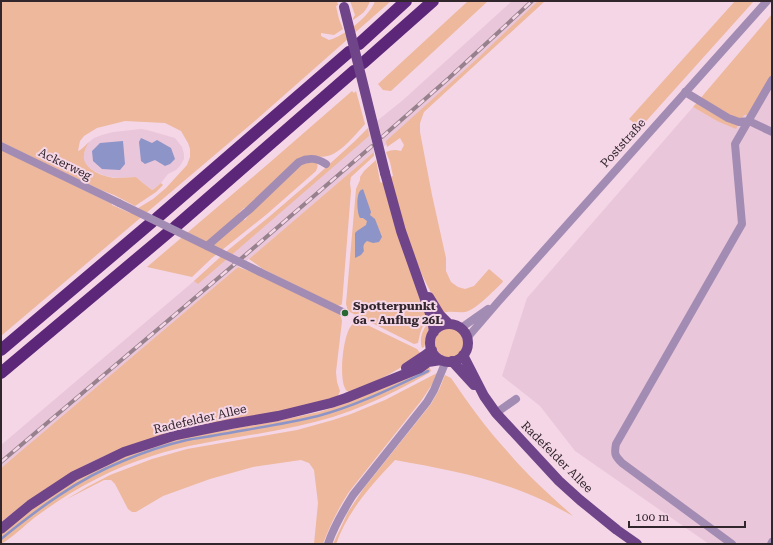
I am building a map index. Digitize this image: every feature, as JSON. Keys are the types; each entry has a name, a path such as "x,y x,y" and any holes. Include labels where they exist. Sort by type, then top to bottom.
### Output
{"highway":[{"path":"1,350 354,48 406,1"},
{"path":"363,63 433,1"},
{"path":"1,373 173,229 354,71"}],"main road":[{"path":"343,4 401,231 432,319 434,332"},
{"path":"418,278 440,315 449,324"},
{"path":"446,361 458,359 463,355 468,344 465,332 461,328 449,324 443,325 434,332 431,337 430,344 432,350 434,354 446,361 484,396"},
{"name":"Radefelder Allee","path":"375,387 415,363 432,350"},
{"path":"463,355 484,396"},
{"name":"Radefelder Allee","path":"1,529 30,505 74,476 124,452 176,435 278,416 331,403 375,387 420,368 428,362 446,361"},
{"name":"Radefelder Allee","path":"484,396 496,413 559,481 617,530 637,544"}],"street":[{"name":"Poststraße","path":"467,338 767,1"},
{"path":"732,544 622,463 616,457 614,451 616,444 742,224 735,144 772,80"},
{"path":"685,92 728,118 739,122 748,121 772,132"},
{"name":"Ackerweg","path":"1,146 345,313"},
{"path":"207,246 250,209 299,162 310,158 319,160 326,164"},
{"name":"Poststraße","path":"461,328 498,302"},
{"path":"328,544 342,511 353,495 427,402 434,390 446,361"},
{"path":"496,413 516,399"}],"shaded area":[{"path":"1,1 337,1 338,5 336,6 343,29 334,35 321,33 321,36 329,40 342,35 356,25 368,13 375,1 391,1 256,120 1,336 1,149 130,213 153,199 166,188 187,165 190,157 190,149 181,131 165,123 125,121 97,128 84,136 80,141 78,151 89,142 84,152 84,159 93,170 113,178 136,177 152,190 161,183 163,185 156,192 135,206 1,142"},
{"path":"350,1 370,1 367,8 353,20 355,15"},
{"path":"468,1 488,1 391,91 383,90 378,84"},
{"path":"512,1 545,1 386,145 374,152 1,468 1,445 312,180 368,128 403,100"},
{"path":"538,1 545,1 424,112 420,123 420,132 432,195 446,258 446,271 451,282 458,287 465,289 474,286 489,269 503,281 484,300 469,311 443,313 419,268 390,177 393,176 386,152 393,150 401,151 404,145 400,138 387,147 386,141 478,58"},
{"path":"735,1 754,1 640,128 629,119"},
{"path":"772,14 772,75 749,115 744,115 736,129 717,121 693,107"},
{"path":"772,67 772,544 709,544 575,451 540,406 502,376 527,298 693,107 717,121 739,122"},
{"path":"352,91 354,93 356,91 365,124 348,143 337,152 323,157 306,157 299,159 249,207 244,208 239,213 239,216 245,220 252,211 251,210 297,165 312,160 315,161 318,166 316,171 267,214 212,258 192,277 147,267 268,164"},
{"path":"368,128 369,136 198,284 194,281 227,251 312,180"},
{"path":"141,129 175,138 182,147 184,154 184,159 180,166 168,174 154,189 152,190 136,177 117,178 105,176 88,167 84,162 83,157 86,147 94,138 113,132"},
{"path":"374,152 374,156 351,177 341,305 337,306 263,269 249,259"},
{"path":"376,160 380,181 381,183 383,182 429,320 426,322 420,333 418,343 414,344 348,311 346,304 356,189 360,177 364,171"},
{"path":"238,267 257,274 339,314 342,321 336,372 340,391 338,396 316,403 128,446 81,467 37,495 1,522 1,468"},
{"path":"359,321 417,349 420,353 390,374 350,392 346,390 343,383 342,366 344,347 348,331 355,322"},
{"path":"430,322 426,341 424,347 422,348 422,334 425,327"},
{"path":"450,328 460,333 465,343 460,353 450,358 440,353 435,343 440,333"},
{"path":"429,366 431,371 429,373 413,382 366,405 333,417 280,430 170,451 121,467 76,490 34,518 1,544 1,533 28,511 79,478 131,454 186,437 319,412 338,406"},
{"path":"437,373 433,383 421,401 349,492 334,517 323,544 314,544 318,503 314,470 309,463 301,460 253,467 210,479 163,496 136,512 132,512 128,509 115,484 111,480 104,480 65,500 110,475 152,459 187,449 297,430 351,414 385,400"},
{"path":"445,375 451,378 499,442 515,460 539,485 573,516 532,495 510,487 445,469 395,460 361,499 347,520 336,544 333,544 348,512 364,488 431,404"}],"water":[{"path":"141,138 152,143 157,140 171,148 175,159 170,164 165,166 155,160 145,164 141,161 139,142"},
{"path":"123,141 125,164 120,170 102,169 93,161 92,151 100,143"},
{"path":"363,189 371,212 370,215 375,219 382,237 379,242 373,243 367,241 363,248 364,251 361,255 355,258 355,233 366,225 367,221 360,218 358,209 357,200 360,190"}],"waterway":[{"path":"1,539 44,505 75,485 106,468 131,458 163,446 187,440 293,422 332,412 374,396 428,371"}],"railway":[{"path":"382,137 449,78 532,1"},
{"path":"1,462 372,146"}],"place":[{"name":"Spotterpunkt 6a - Anflug 26L","path":"345,313"}]}
